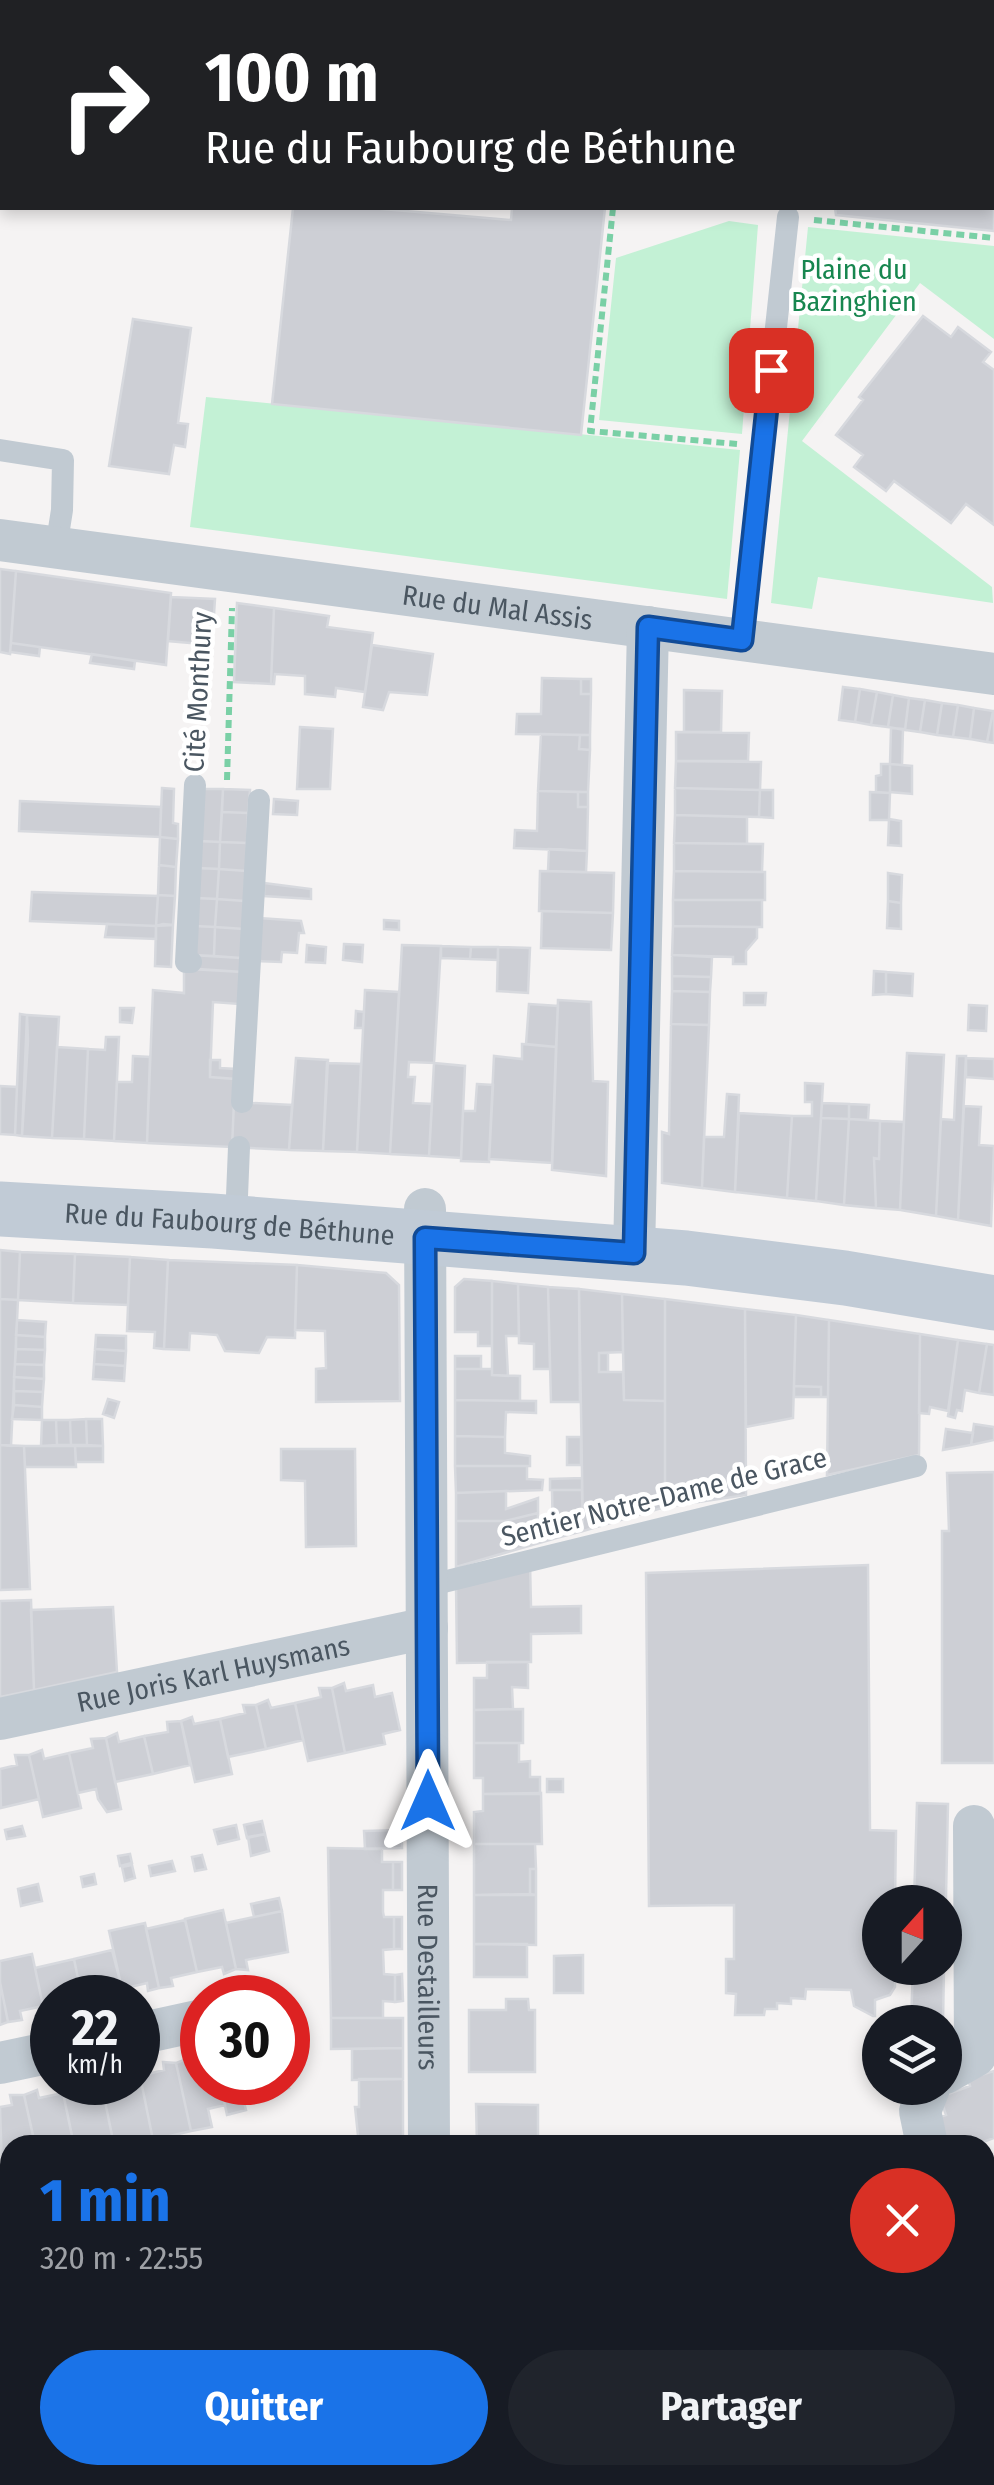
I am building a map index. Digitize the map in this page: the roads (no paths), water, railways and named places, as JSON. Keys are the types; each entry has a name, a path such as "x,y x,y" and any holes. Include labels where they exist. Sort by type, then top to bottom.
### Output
{"main road":[{"name":"Rue du Faubourg de Béthune","path":"0,1183 238,1172 425,1223"},
{"name":"Rue du Faubourg de Béthune","path":"0,1208 425,1223 634,1240 770,1242 994,1273"},
{"name":"Rue du Faubourg de Béthune","path":"634,1240 994,1303"}],"street":[{"name":"Rue du Mal Assis","path":"0,540 994,674"},
{"path":"634,1240 648,627"},
{"name":"Rue Destailleurs","path":"425,1223 429,2135"},
{"name":"Rue Joris Karl Huysmans","path":"0,1720 427,1607"},
{"path":"962,2063 975,2056 974,1826"},
{"path":"0,2064 30,2057"},
{"path":"922,2105 925,2135"}],"lane":[{"path":"742,640 788,218"},
{"path":"0,450 63,460 56,548"},
{"name":"Cité Monthury","path":"192,962 186,962 195,785"},
{"path":"242,1102 245,966 259,800"},
{"name":"Sentier Notre-Dame de Grace","path":"427,1607 916,1466"}],"park label":[{"name":"Plaine du Bazinghien","path":"854,285"}]}
